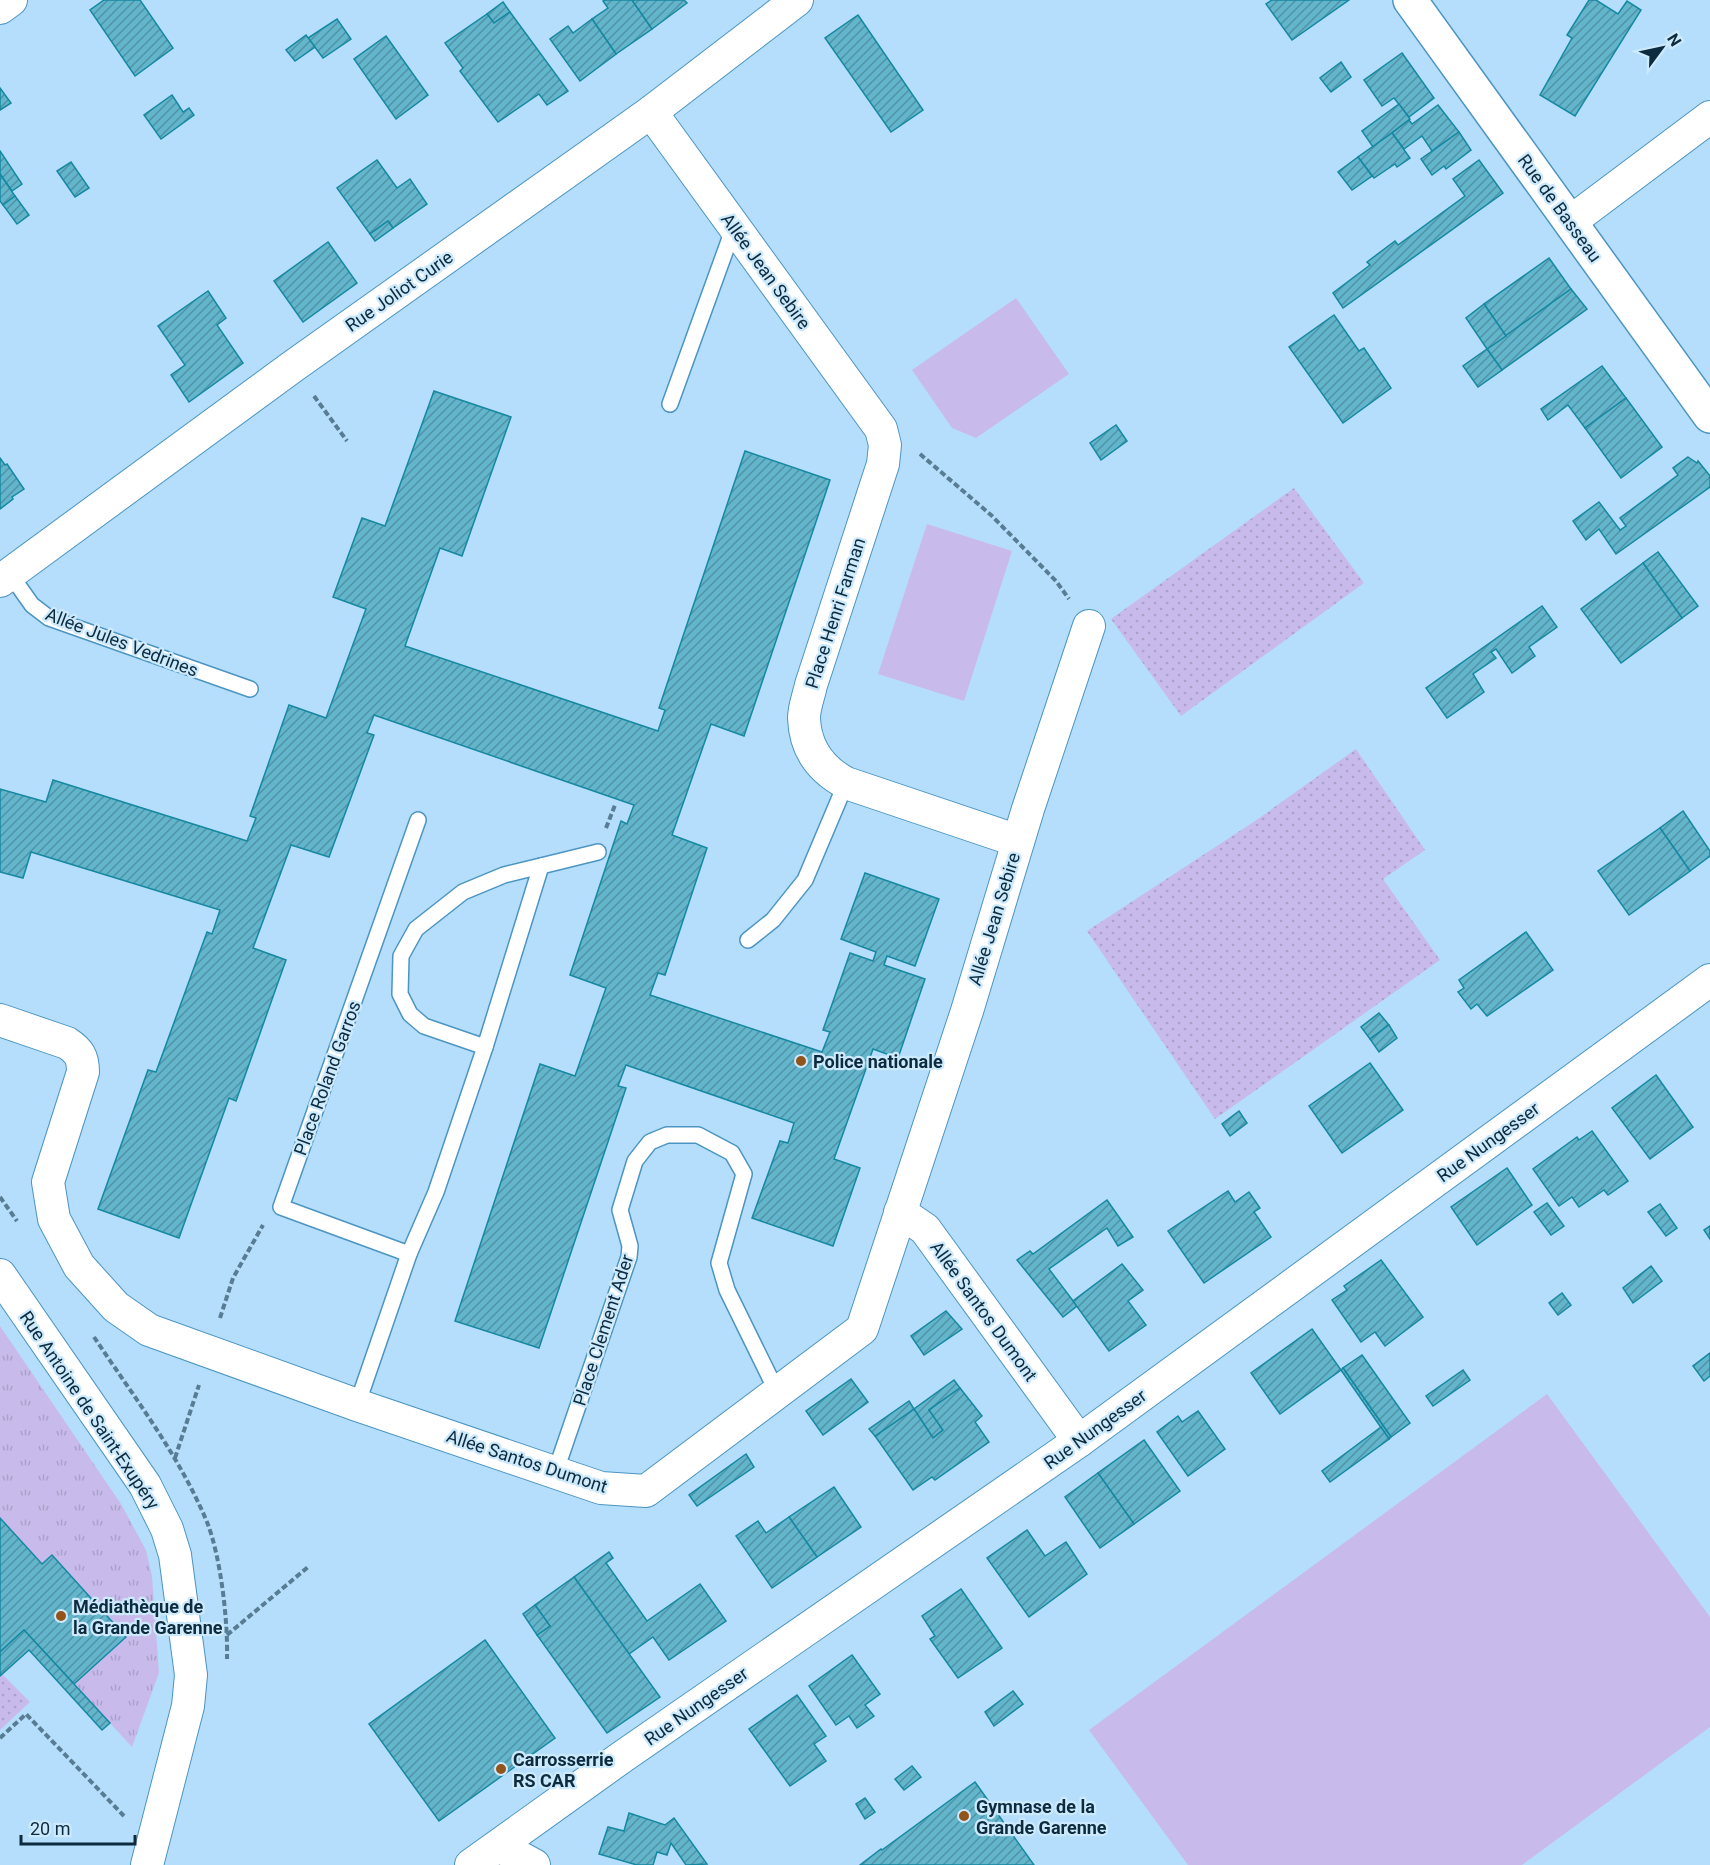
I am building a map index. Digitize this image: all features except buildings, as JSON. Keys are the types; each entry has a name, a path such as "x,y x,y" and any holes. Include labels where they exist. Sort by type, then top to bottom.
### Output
{"street":[{"path":"0,8 10,0"},
{"name":"Rue Joliot Curie","path":"5,578 292,367 651,112 797,0"},
{"name":"Rue de Basseau","path":"1410,0 1710,416"},
{"name":"Allée Jean Sebire","path":"651,112 881,429"},
{"path":"1570,222 1710,117"},
{"name":"Place Henri Farman","path":"881,429 885,445 883,464 811,685 804,717 807,742 819,763 832,775 846,783 1018,841"},
{"name":"Allée Jean Sebire","path":"900,1212 967,1011 1018,841 1089,626"},
{"name":"Rue Nungesser","path":"471,1865 1079,1441 1710,980"},
{"name":"Allée Santos Dumont","path":"0,1020 67,1043 77,1049 83,1059 83,1072 48,1182 54,1219 79,1266 116,1307 149,1330 357,1406 601,1488 646,1491 862,1329 900,1212 925,1229 1079,1441"},
{"name":"Rue Antoine de Saint-Exupéry","path":"0,1275 145,1485 167,1529 175,1555 191,1675 189,1706 149,1855"},
{"path":"498,1846 534,1865"}],"lane":[{"path":"670,404 734,227"},
{"name":"Allée Jules Vedrines","path":"5,578 32,606 49,618 250,689"},
{"path":"748,940 773,920 805,880 846,783"},
{"name":"Place Roland Garros","path":"409,1254 281,1207 418,820"},
{"path":"485,1047 424,1026 410,1014 400,994 401,956 416,929 463,892 504,874 598,852"},
{"path":"357,1406 409,1254 436,1192 485,1047 541,866"},
{"name":"Place Clement Ader","path":"555,1473 628,1257 630,1246 620,1210 635,1161 650,1142 667,1136 698,1135 732,1153 744,1174 719,1263 727,1290 777,1392"}],"path":[{"path":"314,396 347,441"},
{"path":"881,429 927,459 991,515 1056,581 1089,626"},
{"path":"227,1635 308,1567"},
{"path":"0,1738 26,1714 149,1855"}],"green space":[{"path":"1016,298 1069,374 976,438 952,428 912,370"},
{"path":"1294,488 1364,583 1181,716 1111,619"},
{"path":"927,524 1012,551 964,701 878,674"},
{"path":"1356,749 1425,850 1383,879 1440,960 1215,1119 1087,931 1255,821"},
{"path":"0,1326 121,1504 146,1550 152,1576 159,1673 132,1747 74,1684 126,1636 52,1555 42,1564 0,1518"},
{"path":"1547,1394 1710,1617 1710,1727 1522,1865 1188,1865 1089,1730"},
{"path":"2,1674 30,1702 0,1730 0,1676"}],"place":[{"name":"Police nationale","path":"801,1061"},
{"name":"Médiathèque de la Grande Garenne","path":"61,1616"},
{"name":"Carrosserrie RS CAR","path":"501,1769"},
{"name":"Gymnase de la Grande Garenne","path":"964,1816"}]}
